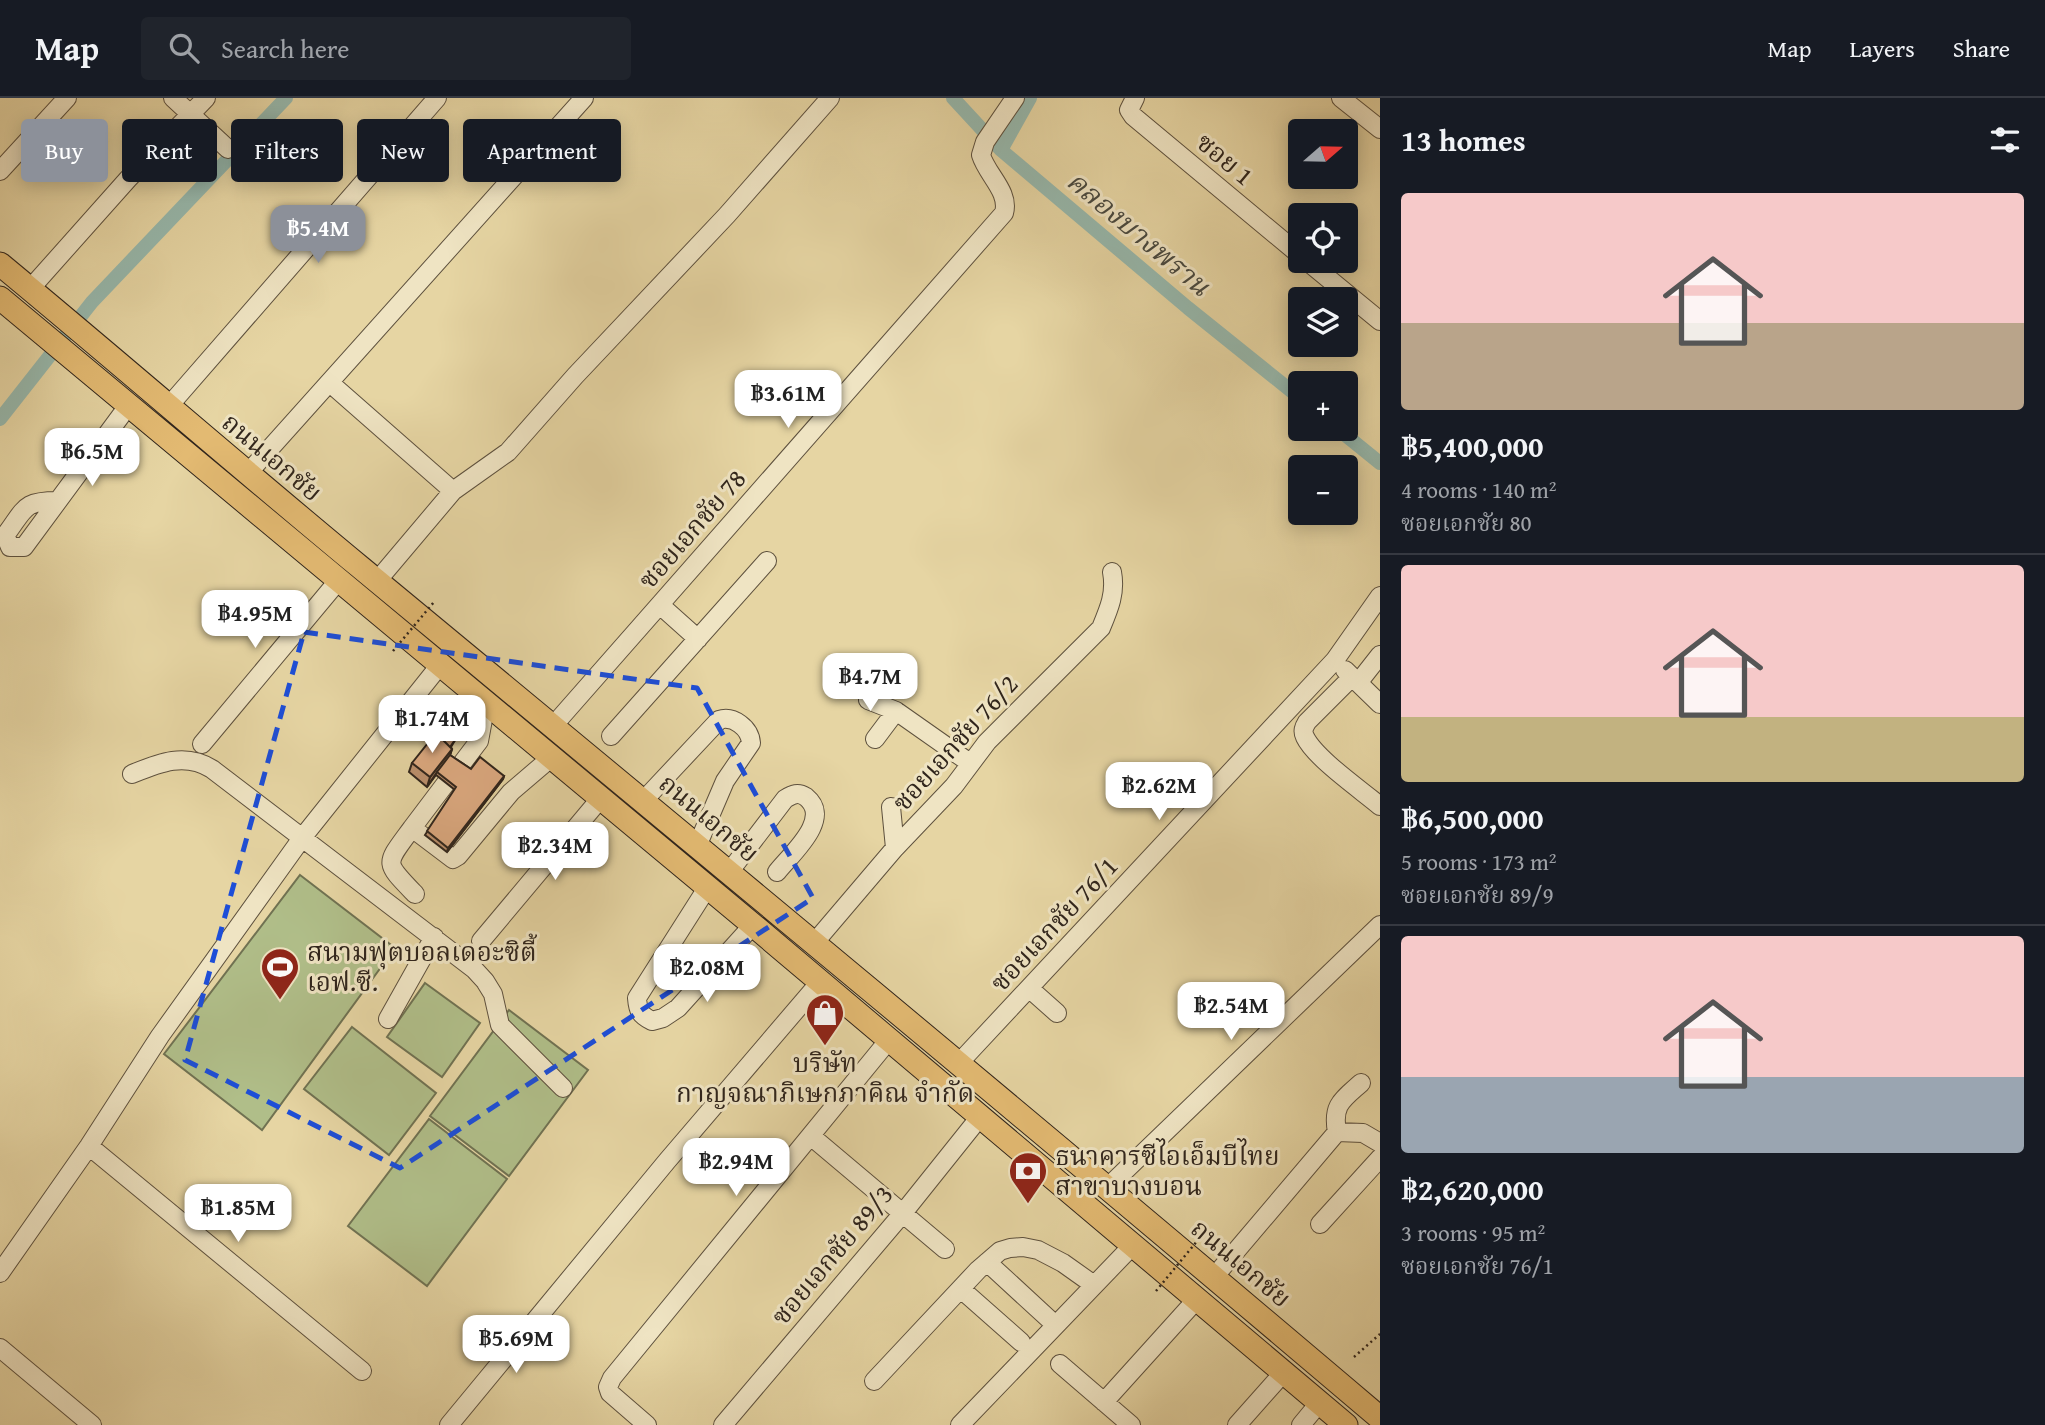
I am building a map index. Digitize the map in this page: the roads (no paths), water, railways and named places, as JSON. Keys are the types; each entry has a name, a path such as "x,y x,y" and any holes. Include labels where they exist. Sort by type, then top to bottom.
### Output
{"main road":[{"name":"ถนนเอกชัย","path":"0,264 379,583 698,844 1380,1418"},
{"name":"ถนนเอกชัย","path":"0,298 753,925 1346,1425"},
{"path":"338,581 349,573 351,559"},
{"path":"368,605 367,590 379,583"}],"street":[{"path":"0,171 67,98"},
{"path":"173,98 228,149"},
{"path":"30,289 206,98"},
{"path":"168,407 438,98"},
{"path":"248,473 583,98"},
{"path":"379,583 453,491 508,452 575,376 727,215 830,98"},
{"name":"ซอย 1","path":"1135,98 1129,110 1133,116 1288,245"},
{"path":"1340,98 1380,129"},
{"name":"ซอยเอกชัย 78","path":"553,726 1004,213 1004,197 981,155 985,142 1012,103"},
{"path":"1322,273 1380,321"},
{"path":"330,383 453,491"},
{"path":"24,547 128,406"},
{"path":"611,736 767,561"},
{"name":"ซอยเอกชัย 76/2","path":"815,942 895,848 954,786 970,762 1027,700 1101,628 1115,587 1112,572"},
{"path":"202,744 338,581"},
{"name":"ซอยเอกชัย 76/1","path":"958,1064 1335,660 1380,596"},
{"path":"660,605 698,639"},
{"path":"1380,655 1307,722 1303,729 1304,736 1315,751 1380,806"},
{"path":"1335,660 1380,704"},
{"path":"0,1273 89,1146 160,1036 302,838 440,665"},
{"path":"867,700 897,711 970,762"},
{"path":"460,766 479,741 486,703"},
{"path":"875,739 897,711"},
{"path":"644,800 719,720 733,719 751,736 751,743 725,781 698,844"},
{"path":"412,828 450,858 456,858 512,792 552,757"},
{"path":"132,774 161,762 186,759 200,762 434,937 485,981 493,994 500,1026 563,1088"},
{"path":"415,894 393,872 390,858 446,783"},
{"path":"730,871 785,799 793,794 803,795 811,802 816,813 815,825 777,872"},
{"path":"481,941 600,799"},
{"path":"891,807 895,848"},
{"path":"707,888 637,998 642,1016 652,1021 663,1018 678,1008 753,925"},
{"path":"1108,1187 1380,925"},
{"path":"388,1019 434,937"},
{"path":"449,1425 820,982"},
{"path":"1030,989 1057,1013"},
{"path":"646,1425 610,1393 608,1387 612,1378 888,1041"},
{"path":"1337,1132 1334,1115 1340,1102 1361,1083"},
{"name":"ซอยเอกชัย 89/3","path":"723,1425 903,1213 979,1118"},
{"path":"1337,1132 1363,1133 1380,1143"},
{"path":"1214,1277 1337,1132"},
{"path":"812,1136 945,1249"},
{"path":"89,1146 362,1371"},
{"path":"1320,1224 1380,1158"},
{"path":"960,1425 1133,1245"},
{"path":"874,1381 1000,1251 1023,1247 1038,1250 1094,1285"},
{"path":"987,1262 1050,1320"},
{"path":"961,1289 1021,1342"},
{"path":"1104,1402 1197,1299"},
{"path":"0,1348 92,1425"},
{"path":"1060,1364 1131,1425"},
{"path":"1237,1425 1284,1372"},
{"path":"1301,1425 1320,1402"}],"waterway":[{"path":"0,419 92,302 286,98"},
{"name":"คลองบางพราน","path":"953,98 1001,150 1288,388"},
{"path":"1001,150 1030,98"},
{"name":"คลองบางพราน","path":"1353,441 1380,463"}],"place":[{"name":"สนามฟุตบอลเดอะซิตี้ เอฟ.ซี.","path":"280,1001"},
{"name":"บริษัท กาญจณาภิเษกภาคิณ จำกัด","path":"825,1047"},
{"name":"ธนาคารซีไอเอ็มบีไทย สาขาบางบอน","path":"1028,1205"}]}
